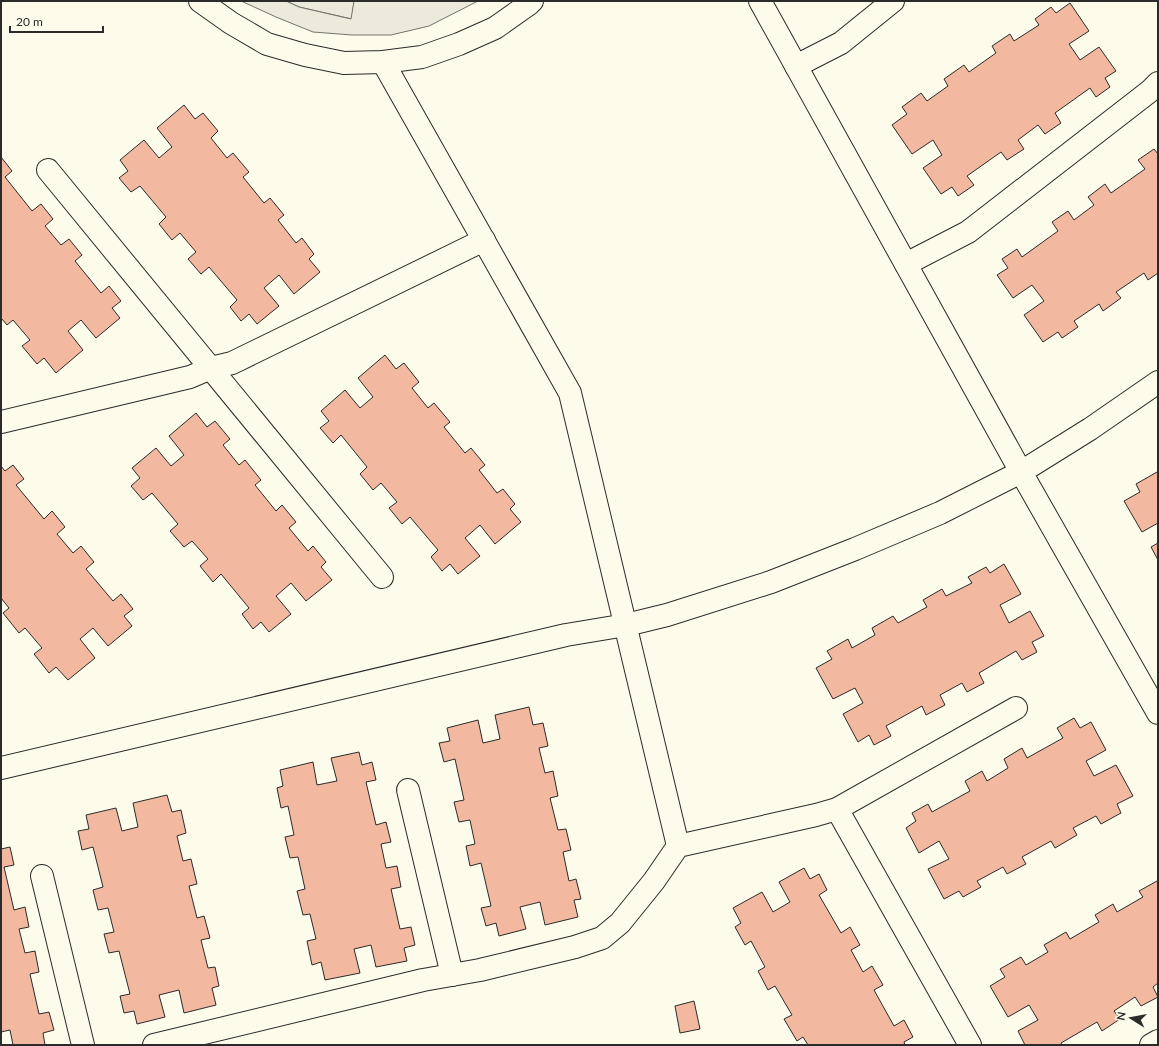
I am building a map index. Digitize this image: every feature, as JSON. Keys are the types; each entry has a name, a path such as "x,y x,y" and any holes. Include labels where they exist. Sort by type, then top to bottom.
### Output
{"street":[{"path":"200,1 231,23 267,44 305,55 344,63 383,62 422,57 459,44 495,28 532,1"},
{"path":"760,1 1021,472 1158,712"},
{"path":"796,66 841,43 893,1"},
{"path":"383,62 570,393 678,846"},
{"path":"906,264 968,232 1150,91 1158,83"},
{"path":"48,170 382,577"},
{"path":"1,422 190,377 211,368 232,363 484,240"},
{"path":"1,768 566,635 626,625 667,615 771,582 940,513 1021,472 1090,429 1158,382"},
{"path":"154,1045 416,982 480,970 602,938 620,923 654,881 678,846 837,809 1016,708"},
{"path":"408,790 452,975"},
{"path":"837,809 970,1045"},
{"path":"42,876 83,1045"},
{"path":"1151,1045 1158,1041"}],"shaded area":[{"path":"241,1 286,1 299,7 351,19 354,1 478,1 429,26 391,35 352,35 313,32"},
{"path":"286,1 354,1 352,19 299,7"}],"building":[{"path":"1070,3 1089,31 1069,44 1080,60 1099,47 1116,71 1105,78 1110,87 1096,97 1090,88 1055,113 1061,123 1045,134 1038,125 1018,140 1024,149 1007,160 1001,152 967,176 974,185 958,196 952,187 941,194 923,168 942,155 933,140 912,154 892,125 907,114 902,107 921,93 927,101 948,86 944,79 964,65 969,72 996,53 992,46 1010,34 1014,41 1039,25 1035,19 1051,7 1056,13"},
{"path":"184,105 195,119 203,113 218,131 211,138 227,158 233,153 249,172 243,177 264,203 270,198 284,215 278,220 296,243 302,238 314,254 309,259 320,272 294,294 279,275 264,288 279,306 257,324 249,314 241,321 230,307 237,300 209,267 201,274 188,259 196,252 180,233 172,240 159,224 166,217 140,186 131,192 119,178 128,171 120,160 144,140 159,158 172,147 157,128"},
{"path":"1154,149 1158,154 1158,273 1148,280 1144,273 1116,292 1121,298 1103,311 1099,304 1074,321 1078,327 1062,338 1058,332 1043,342 1024,315 1044,301 1032,285 1013,298 997,275 1008,268 1002,259 1017,249 1022,257 1058,231 1052,222 1068,211 1074,220 1094,205 1088,197 1105,184 1111,193 1145,169 1138,160"},
{"path":"1,157 12,171 5,177 32,211 41,204 53,219 45,226 61,245 69,239 82,255 75,261 101,293 109,286 121,301 112,308 120,318 96,338 81,320 68,331 83,350 56,373 44,358 37,364 22,346 30,340 13,320 7,325 1,318"},
{"path":"385,355 396,369 404,363 419,382 412,388 428,408 434,403 450,422 444,427 465,453 471,448 485,465 479,470 497,493 503,489 515,504 510,509 521,522 495,544 480,525 465,538 480,556 458,574 450,564 442,571 431,557 438,550 410,517 402,524 389,508 397,502 381,483 373,490 360,474 367,467 341,435 333,443 320,428 329,421 321,411 345,390 360,408 373,397 358,378"},
{"path":"196,413 207,427 215,421 230,439 223,445 239,465 245,460 261,480 255,485 276,511 282,505 296,522 289,528 308,551 313,546 326,562 321,567 332,580 306,601 291,583 276,596 291,614 269,632 261,622 253,629 242,614 249,608 221,574 213,582 200,566 208,559 192,541 184,547 170,531 178,524 152,493 143,500 131,486 140,478 132,468 156,448 171,466 184,455 169,436"},
{"path":"13,465 24,479 16,485 44,519 52,511 65,527 57,534 73,553 81,546 94,562 86,569 113,601 121,594 133,609 124,616 132,626 108,646 93,628 80,639 95,658 68,680 56,667 49,673 34,654 42,648 25,628 19,633 3,613 9,608 1,598 1,466 5,471"},
{"path":"1157,472 1158,523 1142,532 1124,501 1140,492 1136,484"},
{"path":"1158,543 1158,560 1151,547"},
{"path":"1004,564 1021,594 1000,605 1009,623 1030,611 1044,636 1032,642 1037,652 1022,660 1016,651 979,673 984,683 967,692 962,683 940,695 945,705 926,715 922,706 886,726 891,736 874,745 869,735 858,742 843,714 863,703 855,688 833,699 816,668 832,659 827,651 848,639 852,648 875,635 872,628 893,616 898,623 927,607 923,600 942,589 946,596 972,583 968,577 986,567 990,573"},
{"path":"529,707 533,725 543,723 548,746 539,748 545,773 553,771 558,796 550,798 558,830 566,829 571,850 563,852 569,881 576,879 581,899 574,900 578,917 545,925 540,902 520,907 526,929 499,936 496,923 486,926 481,908 491,906 481,863 470,866 466,846 475,844 470,820 459,822 454,802 464,800 455,759 444,762 439,743 450,741 447,728 478,720 483,743 500,739 495,715"},
{"path":"1074,718 1080,728 1091,722 1106,750 1086,761 1094,776 1116,765 1133,796 1117,804 1121,813 1101,824 1096,816 1073,828 1077,835 1055,848 1051,841 1022,857 1026,864 1007,874 1003,867 977,881 981,887 963,897 959,891 944,899 928,869 949,859 939,841 919,853 906,828 916,821 912,813 928,804 932,812 970,791 965,781 982,771 987,781 1008,768 1004,759 1022,748 1027,758 1063,738 1057,728"},
{"path":"359,752 362,765 372,762 376,780 366,782 376,825 386,822 391,842 381,844 386,868 397,866 401,887 391,889 400,929 411,927 415,945 404,948 407,961 376,967 371,945 354,949 360,973 325,980 321,962 312,965 307,941 316,939 310,914 303,915 297,891 305,889 298,857 290,858 285,837 294,835 288,806 281,808 277,788 283,786 280,770 313,762 317,785 337,781 331,758"},
{"path":"167,795 172,812 181,810 186,833 177,836 183,861 191,859 197,884 189,886 197,918 204,916 210,938 201,940 208,968 215,967 219,986 212,988 216,1005 184,1013 179,990 159,995 165,1017 137,1024 134,1011 124,1013 120,996 130,994 119,951 109,953 104,934 114,932 108,908 98,910 93,890 103,887 93,847 82,850 78,831 89,829 86,815 116,808 122,831 138,827 133,803"},
{"path":"10,847 14,865 4,867 14,910 25,907 29,927 19,929 25,953 35,951 39,972 30,974 39,1014 49,1012 54,1030 43,1033 45,1045 13,1045 10,1030 1,1032 1,849"},
{"path":"804,868 810,879 819,874 827,890 819,895 841,933 850,927 860,945 851,950 863,972 872,966 883,985 874,990 894,1026 904,1020 913,1037 904,1042 905,1045 808,1045 803,1037 797,1041 784,1019 792,1015 775,986 768,990 758,971 765,967 751,941 745,945 735,927 741,923 733,908 762,892 773,912 790,902 779,882"},
{"path":"1157,881 1158,983 1153,987 1158,997 1141,1006 1135,997 1114,1011 1120,1019 1102,1031 1097,1022 1061,1043 1062,1045 1025,1045 1018,1031 1038,1020 1029,1005 1008,1017 990,986 1005,977 1000,969 1021,957 1026,965 1048,952 1044,945 1066,932 1070,939 1099,922 1095,915 1113,904 1117,912 1143,897 1139,891"},
{"path":"694,1001 700,1029 680,1033 675,1006"}]}
